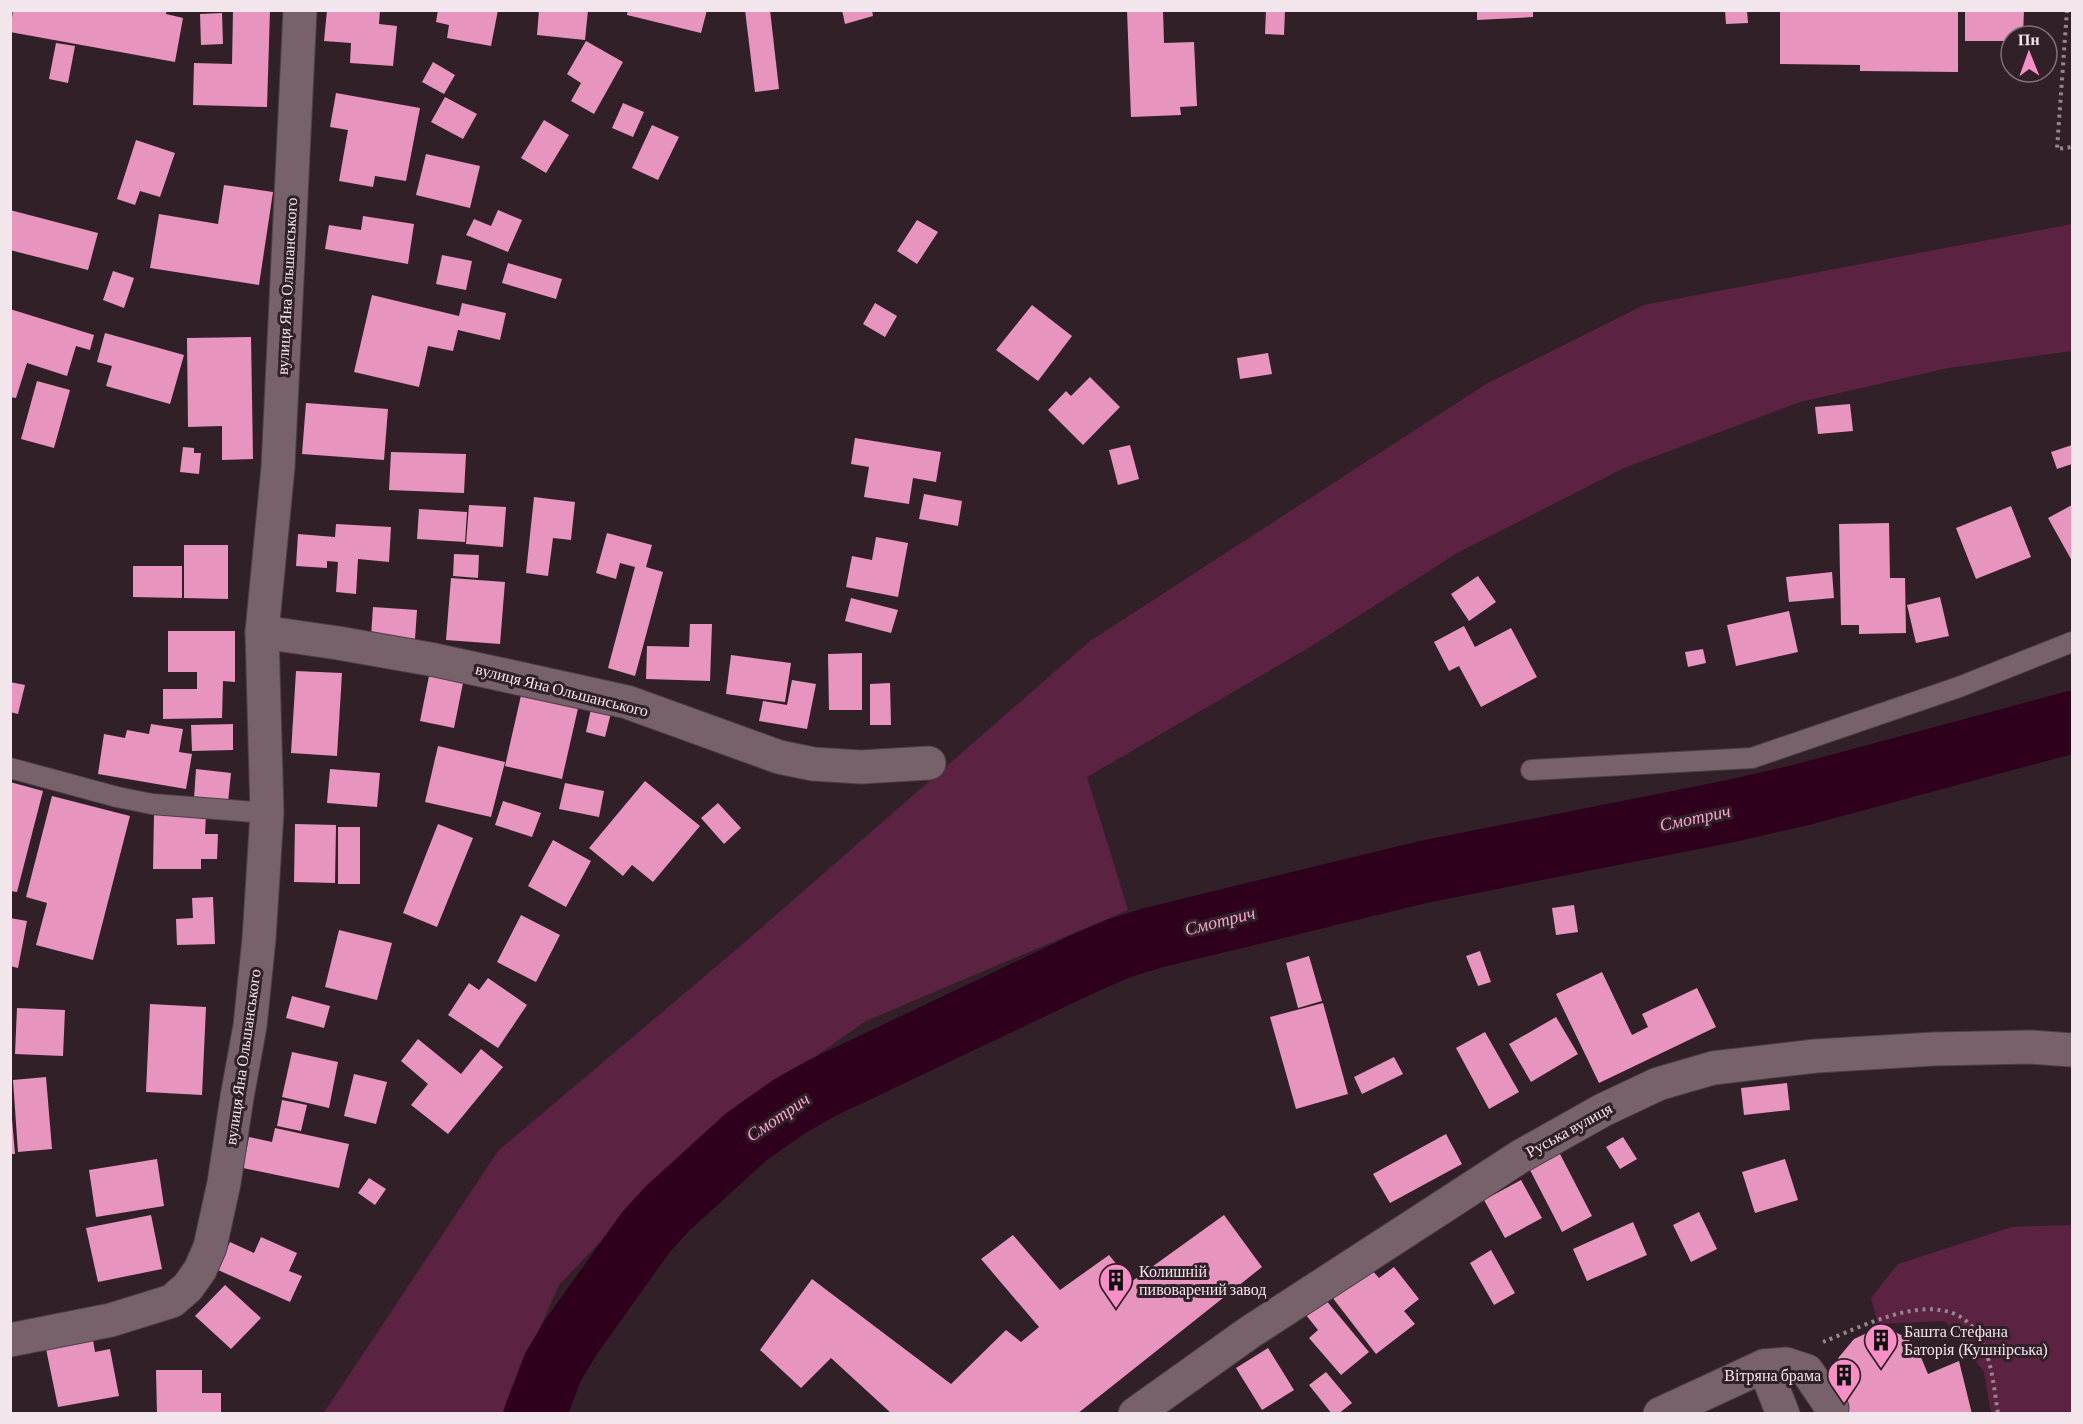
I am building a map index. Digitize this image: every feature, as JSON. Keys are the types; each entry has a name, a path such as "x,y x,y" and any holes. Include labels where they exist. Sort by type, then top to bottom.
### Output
{"street":[{"name":"вулиця Яна Ольшанського","path":"10,1340 111,1320 172,1301 188,1287 200,1270 210,1247 225,1184 250,1026 259,939 267,813 261,632 278,467 300,10"},
{"name":"вулиця Яна Ольшанського","path":"261,632 435,660 627,702 779,758 813,764 861,767 929,763"},
{"name":"Руська вулиця","path":"1136,1413 1250,1332 1521,1156 1603,1110 1658,1084 1713,1068 1816,1056 1934,1049 2030,1047 2073,1050"},
{"path":"1660,1413 1764,1366 1786,1364 1807,1371 1832,1408"},
{"path":"1764,1366 1783,1413"}],"lane":[{"path":"1531,770 1752,758 1959,687 2073,642"},
{"path":"10,768 117,797 152,804 267,813"}],"path":[{"path":"2067,10 2057,149 2073,147"},
{"path":"1819,1344 1903,1312 1923,1308 1942,1309 1957,1314 1971,1324 1987,1355 1998,1413"}],"shaded area":[{"path":"2072,224 2072,351 1948,368 1800,402 1624,468 1457,553 1310,647 1087,777 1128,910 866,1021 700,1137 559,1285 502,1413 323,1414 498,1151 744,943 1090,641 1486,384 1644,305"},
{"path":"2072,1225 2072,1413 1991,1413 1984,1372 1945,1321 1878,1324 1871,1298 1898,1264 2012,1227"}],"building":[{"path":"13,10 167,10 166,14 183,18 175,62 10,32"},
{"path":"233,10 270,10 267,107 193,105 194,63 232,64"},
{"path":"327,10 380,10 379,24 397,26 393,66 350,63 351,43 324,41"},
{"path":"438,10 498,10 491,46 447,38 449,25 436,22"},
{"path":"539,10 588,10 585,40 537,35"},
{"path":"628,10 707,10 701,33 627,15"},
{"path":"745,10 770,10 779,89 755,92"},
{"path":"842,10 872,10 873,16 845,24"},
{"path":"1127,10 1163,10 1164,43 1194,42 1197,106 1180,107 1181,115 1131,117"},
{"path":"1266,10 1285,10 1284,35 1265,34"},
{"path":"1477,10 1533,10 1533,17 1477,20"},
{"path":"1725,10 1747,10 1748,23 1726,24"},
{"path":"1780,10 1958,10 1958,72 1860,71 1860,65 1780,64"},
{"path":"1965,10 2024,10 2023,24 1999,24 1999,41 1965,41"},
{"path":"222,13 223,44 201,45 200,14"},
{"path":"586,41 623,62 594,114 571,101 581,83 567,74"},
{"path":"56,43 75,46 68,83 49,79"},
{"path":"433,62 455,75 444,94 422,82"},
{"path":"336,93 420,108 406,181 375,176 373,187 339,181 348,130 330,127"},
{"path":"445,97 477,114 463,139 431,122"},
{"path":"623,103 644,112 633,137 612,128"},
{"path":"544,120 569,135 546,173 521,158"},
{"path":"652,125 679,137 658,180 632,168"},
{"path":"136,140 175,153 160,197 140,191 135,205 117,199"},
{"path":"426,154 480,166 470,208 416,195"},
{"path":"224,185 273,192 259,285 150,268 159,214 218,224"},
{"path":"10,210 98,233 88,270 10,250"},
{"path":"498,210 522,220 508,252 466,235 474,219 491,226"},
{"path":"363,216 414,224 408,264 325,249 329,225 361,230"},
{"path":"917,220 938,232 917,264 897,251"},
{"path":"442,255 472,261 466,290 436,284"},
{"path":"508,263 562,279 556,299 502,283"},
{"path":"113,271 134,278 124,308 103,300"},
{"path":"372,295 459,316 462,303 506,313 500,340 458,330 453,351 428,346 419,387 354,372"},
{"path":"875,303 897,316 885,337 863,324"},
{"path":"1032,305 1072,336 1038,381 996,350"},
{"path":"10,309 94,335 90,350 76,346 67,376 27,363 16,398 10,397"},
{"path":"105,333 184,355 170,404 106,386 112,366 97,362"},
{"path":"251,337 253,459 222,460 222,426 188,427 187,338"},
{"path":"1268,353 1272,374 1240,379 1237,358"},
{"path":"1090,377 1120,407 1083,445 1048,410 1066,391 1071,396"},
{"path":"37,381 70,390 54,448 21,439"},
{"path":"306,403 388,409 384,460 302,454"},
{"path":"1850,404 1853,431 1818,434 1815,407"},
{"path":"855,438 941,452 936,482 913,478 909,504 864,497 869,467 851,464"},
{"path":"1130,445 1139,479 1118,485 1109,450"},
{"path":"2072,445 2072,464 2057,469 2051,452"},
{"path":"183,447 194,448 194,453 201,453 199,474 180,472"},
{"path":"391,452 466,454 464,493 389,490"},
{"path":"924,494 962,501 958,526 919,519"},
{"path":"534,497 575,502 571,540 553,538 548,576 526,573"},
{"path":"469,505 506,507 503,547 466,544"},
{"path":"2072,505 2072,561 2048,518"},
{"path":"2011,506 2031,557 1976,579 1956,528"},
{"path":"419,509 467,512 465,542 417,539"},
{"path":"1889,523 1890,578 1905,578 1906,633 1859,634 1859,625 1841,625 1839,524"},
{"path":"336,524 391,527 389,562 358,559 356,594 336,592 338,562 327,561 327,568 296,566 298,534 335,537"},
{"path":"607,533 652,545 646,567 663,572 635,676 608,668 635,567 620,563 616,579 596,573"},
{"path":"876,537 908,543 898,597 846,587 852,556 872,560"},
{"path":"184,545 228,545 228,599 184,598"},
{"path":"454,554 479,555 478,578 453,576"},
{"path":"133,566 182,566 182,598 133,597"},
{"path":"1832,572 1834,598 1789,602 1786,577"},
{"path":"1478,576 1496,602 1469,621 1451,594"},
{"path":"451,578 505,582 500,644 446,640"},
{"path":"1940,597 1949,636 1916,643 1907,605"},
{"path":"851,598 898,610 891,633 845,621"},
{"path":"373,607 417,610 415,639 371,636"},
{"path":"1789,611 1798,652 1736,666 1727,625"},
{"path":"690,624 712,624 710,681 646,679 647,646 689,647"},
{"path":"1464,626 1475,647 1511,628 1537,677 1481,707 1459,666 1449,671 1434,642"},
{"path":"168,631 235,631 235,682 223,681 222,718 163,719 163,689 197,689 197,672 168,672"},
{"path":"1703,649 1706,663 1688,667 1685,652"},
{"path":"862,653 862,710 829,710 828,654"},
{"path":"731,655 791,663 785,702 726,694"},
{"path":"431,666 465,673 454,728 420,721"},
{"path":"296,671 342,673 337,756 291,753"},
{"path":"792,680 816,684 807,729 759,721 763,701 787,705"},
{"path":"10,682 25,685 18,714 10,712"},
{"path":"890,683 891,725 870,725 870,684"},
{"path":"522,691 579,704 562,779 505,766"},
{"path":"591,709 611,713 605,737 586,732"},
{"path":"151,724 183,729 179,752 192,754 186,789 98,774 104,734 125,738 127,730 149,734"},
{"path":"233,724 233,750 192,751 191,725"},
{"path":"438,746 505,762 491,817 425,802"},
{"path":"196,769 231,773 228,802 194,799"},
{"path":"330,769 380,773 377,807 327,803"},
{"path":"645,781 700,826 653,882 632,865 623,876 589,848"},
{"path":"10,782 43,791 17,892 10,891"},
{"path":"565,783 604,791 599,817 559,809"},
{"path":"52,796 130,816 93,960 36,945 47,903 26,897"},
{"path":"503,801 541,813 532,837 495,825"},
{"path":"718,803 741,828 724,844 701,818"},
{"path":"154,814 206,814 205,834 218,834 217,859 201,859 201,869 153,869"},
{"path":"295,824 336,825 335,883 294,882"},
{"path":"438,824 473,838 437,927 403,913"},
{"path":"338,827 360,827 360,884 338,884"},
{"path":"553,840 591,861 566,907 528,886"},
{"path":"213,897 215,944 177,945 176,919 193,918 192,898"},
{"path":"1574,905 1578,932 1556,935 1552,908"},
{"path":"521,915 560,935 536,982 497,962"},
{"path":"10,918 27,921 18,968 10,966"},
{"path":"339,930 392,943 377,1000 325,987"},
{"path":"1480,951 1491,982 1478,986 1466,956"},
{"path":"1309,956 1322,1001 1298,1008 1286,963"},
{"path":"1602,972 1632,1035 1648,1027 1642,1014 1697,988 1716,1027 1599,1083 1556,994"},
{"path":"488,978 527,1005 498,1048 448,1015 469,983 479,990"},
{"path":"292,996 330,1006 324,1028 286,1018"},
{"path":"1323,1003 1348,1094 1296,1109 1270,1017"},
{"path":"150,1004 206,1007 202,1095 146,1092"},
{"path":"17,1008 65,1010 63,1056 15,1054"},
{"path":"1556,1017 1578,1054 1531,1082 1509,1044"},
{"path":"1485,1032 1519,1092 1489,1109 1456,1048"},
{"path":"418,1039 461,1074 481,1049 503,1067 448,1134 411,1105 428,1084 401,1061"},
{"path":"292,1052 338,1062 329,1108 282,1097"},
{"path":"1394,1057 1403,1074 1362,1094 1354,1077"},
{"path":"354,1074 387,1082 376,1124 344,1116"},
{"path":"46,1077 52,1149 18,1152 13,1080"},
{"path":"1787,1083 1790,1110 1744,1115 1741,1088"},
{"path":"282,1100 307,1105 301,1131 277,1126"},
{"path":"10,1119 12,1119 15,1154 10,1154"},
{"path":"275,1128 349,1144 339,1188 243,1168 249,1137 272,1142"},
{"path":"1446,1134 1462,1164 1390,1203 1373,1174"},
{"path":"1623,1137 1637,1159 1620,1169 1606,1147"},
{"path":"1560,1154 1592,1216 1562,1232 1530,1170"},
{"path":"157,1159 164,1206 96,1217 89,1170"},
{"path":"1785,1159 1798,1200 1755,1213 1742,1172"},
{"path":"369,1178 386,1189 375,1205 358,1193"},
{"path":"1521,1180 1542,1218 1505,1238 1484,1200"},
{"path":"1699,1212 1717,1249 1691,1262 1673,1225"},
{"path":"151,1215 162,1269 98,1282 86,1228"},
{"name":"Колишній пивоварений завод","path":"1224,1215 1262,1267 1077,1414 892,1414 831,1358 801,1388 760,1350 812,1279 951,1384 1006,1330 1021,1342 1039,1327 981,1259 1013,1235 1060,1290 1109,1255 1131,1282"},
{"path":"1633,1222 1647,1255 1587,1281 1573,1249"},
{"path":"261,1237 297,1253 289,1271 302,1276 290,1302 218,1270 230,1242 254,1253"},
{"path":"1491,1250 1515,1293 1494,1305 1470,1263"},
{"path":"1394,1267 1419,1299 1404,1311 1415,1324 1376,1354 1332,1297 1370,1268 1379,1278"},
{"path":"225,1285 261,1318 231,1349 195,1316"},
{"path":"1325,1299 1369,1352 1341,1375 1309,1338 1318,1330 1306,1315"},
{"name":"Башта Стефана Баторія (Кушнірська)","path":"1881,1330 1895,1332 1907,1338 1917,1348 1928,1374 1959,1361 1972,1414 1822,1414 1846,1400 1837,1382 1836,1364 1839,1357 1854,1339"},
{"path":"93,1340 95,1352 110,1349 119,1396 58,1407 46,1349"},
{"path":"1268,1348 1294,1390 1262,1410 1236,1368"},
{"path":"156,1370 202,1370 202,1393 221,1393 221,1414 157,1414"},
{"path":"1326,1372 1352,1403 1338,1414 1332,1414 1309,1385"}],"waterway":[{"name":"Смотрич","path":"535,1414 553,1367 571,1337 646,1232 667,1209 746,1137 790,1106 822,1088 1085,963 1120,948 1152,938 1423,872 1801,795 2072,722"}],"place":[{"name":"Колишній пивоварений завод","path":"1116,1309"},
{"name":"Башта Стефана Баторія (Кушнірська)","path":"1881,1369"},
{"name":"Вітряна брама","path":"1844,1404"}]}
